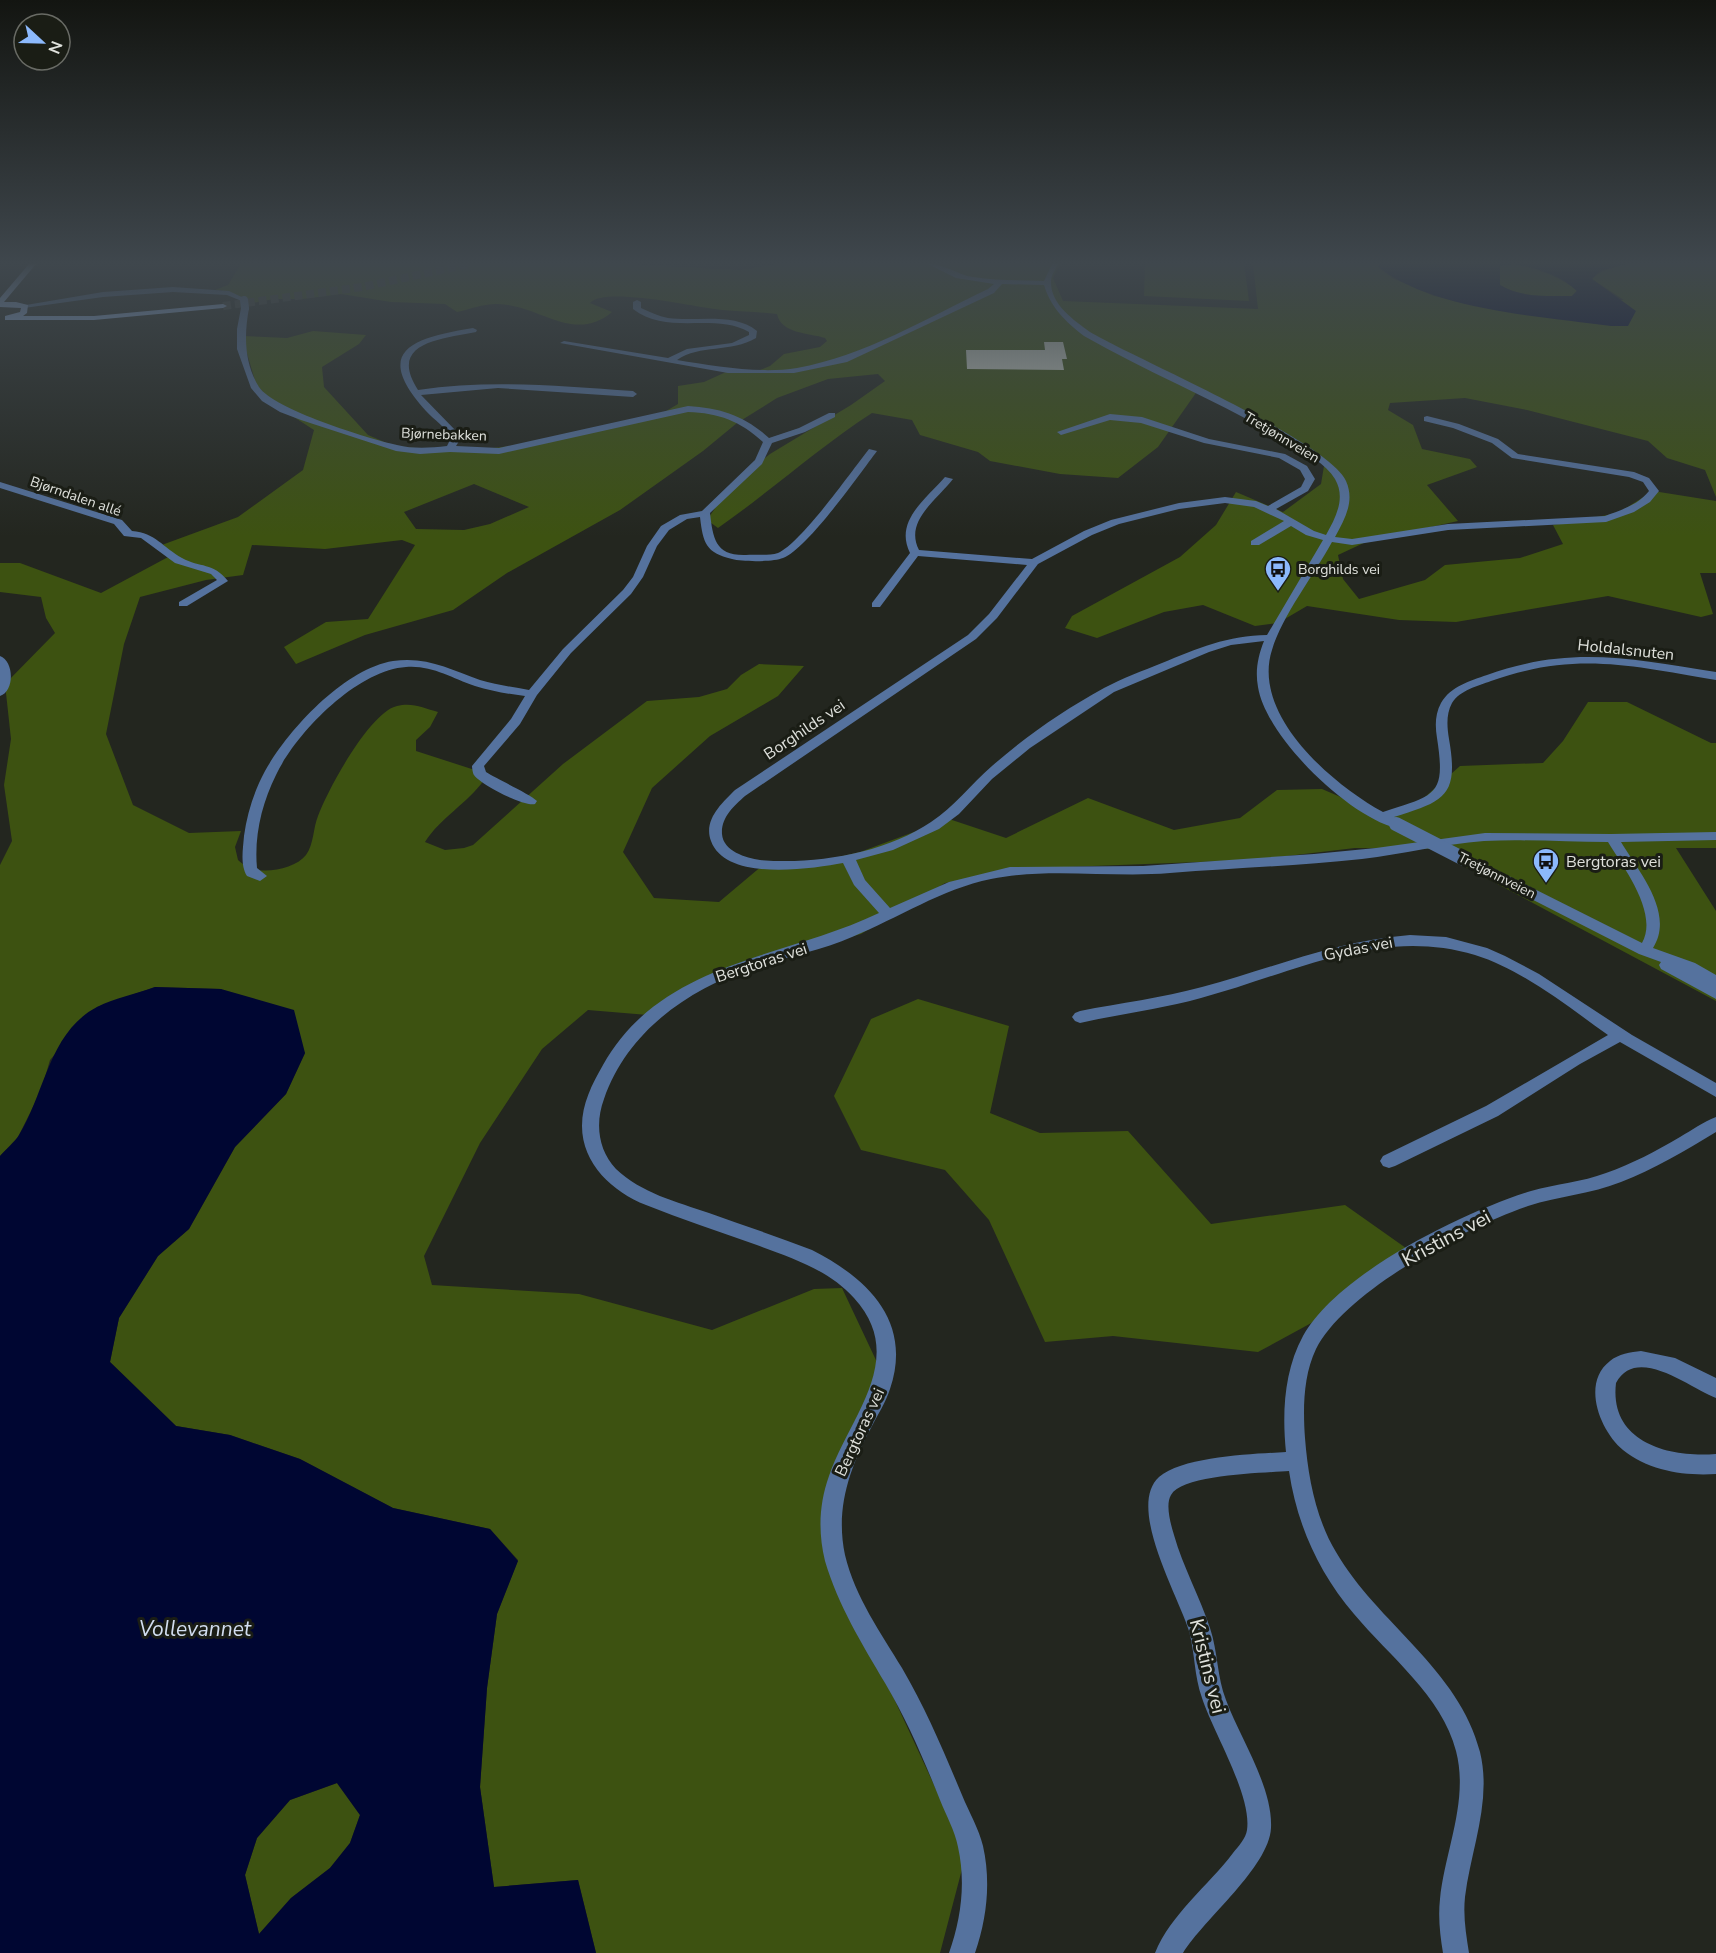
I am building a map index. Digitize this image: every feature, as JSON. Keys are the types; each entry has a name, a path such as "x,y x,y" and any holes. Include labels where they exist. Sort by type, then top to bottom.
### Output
{"street":[{"name":"Bjørnebakken","path":"243,355 255,388 272,405 396,448 420,451 450,449 483,452 518,448 688,409 710,410 732,416 750,425 768,441"},
{"path":"406,355 401,364 406,383 453,432 456,438 450,449"},
{"path":"635,355 752,373 821,367 854,355"},
{"path":"670,361 677,355"},
{"name":"Tretjønnveien","path":"1125,355 1268,426 1326,464 1341,481 1345,498 1341,517 1271,638 1262,663 1269,706 1310,762 1350,797 1382,817 1644,950 1690,968 1716,982"},
{"path":"416,393 454,387 498,384 633,394"},
{"path":"530,801 513,794 480,774 477,766 516,721 532,694 574,643 627,592 638,577 652,546 665,528 684,517 705,513 761,459 768,441 802,430 832,415"},
{"path":"1061,432 1104,418 1125,417 1149,422 1207,441 1282,456 1304,468 1310,479 1305,489 1270,509"},
{"name":"Borghilds vei","path":"1271,638 1234,639 1125,681 1018,750 995,769 963,805 938,824 906,841 849,858 793,865 746,863 730,856 718,844 714,828 719,815 740,793 972,637 993,616 1034,562 1100,528 1160,510 1225,500 1256,504 1270,509 1310,533 1329,539 1352,542 1464,525 1606,519 1631,510 1647,500 1654,491 1646,480 1631,474 1515,456 1495,441 1456,426 1427,419"},
{"path":"705,513 708,539 719,553 740,558 780,556 802,540 872,451"},
{"path":"948,479 926,503 911,526 911,548 915,553 1034,562"},
{"name":"Bjørndalen allé","path":"0,485 118,522 128,534 144,535 179,561 215,572 223,580 183,604"},
{"path":"1255,543 1292,521"},
{"path":"876,605 915,553"},
{"path":"0,659 6,675 0,692"},
{"name":"Holdalsnuten","path":"1382,817 1428,801 1438,794 1445,784 1448,762 1443,739 1443,711 1453,695 1471,684 1544,662 1577,659 1615,661 1716,676"},
{"path":"260,876 252,873 250,868 250,838 253,821 272,772 306,727 357,678 371,670 390,665 426,663 442,666 488,686 532,694"},
{"name":"Bergtoras vei","path":"962,1953 971,1928 975,1905 974,1865 970,1844 907,1699 861,1620 841,1577 831,1533 834,1486 844,1459 880,1391 886,1364 886,1339 864,1297 850,1281 806,1255 631,1191 617,1181 597,1158 592,1137 591,1114 598,1087 614,1058 640,1026 669,1003 696,986 729,970 832,940 965,881 1010,871 1059,868 1130,872 1364,854 1477,837 1716,836"},
{"path":"1612,838 1650,907 1654,921 1654,932 1644,950"},
{"path":"849,858 860,885 888,914"},
{"name":"Gydas vei","path":"1080,1017 1199,994 1331,952 1386,941 1409,939 1460,945 1504,962 1620,1035 1716,1091"},
{"name":"Tretjønnveien","path":"1644,950 1682,976 1716,994"},
{"path":"1389,1161 1492,1111 1574,1060 1620,1035"},
{"name":"Kristins vei","path":"1455,1953 1450,1929 1450,1900 1473,1795 1468,1750 1458,1723 1443,1700 1345,1584 1327,1559 1300,1481 1296,1461 1297,1380 1305,1354 1316,1333 1348,1298 1422,1249 1494,1212 1530,1198 1596,1184 1632,1170 1675,1150 1716,1124"},
{"path":"1716,1389 1690,1374 1645,1359 1628,1361 1616,1367 1607,1378 1604,1391 1612,1423 1621,1436 1637,1448 1670,1462 1690,1465 1716,1464"},
{"name":"Kristins vei","path":"1168,1953 1178,1937 1249,1853 1259,1831 1253,1793 1212,1695 1201,1631 1192,1604 1164,1540 1158,1514 1160,1493 1175,1478 1199,1471 1296,1461"}],"green space":[{"path":"248,355 341,355 322,367 324,387 368,435 394,446 460,452 527,444 661,414 678,404 678,386 704,382 726,372 760,370 770,366 783,355 1716,355 1716,497 1705,470 1667,458 1648,441 1527,410 1465,398 1390,403 1388,410 1413,425 1422,449 1470,459 1477,467 1427,485 1458,521 1368,541 1338,555 1343,579 1359,599 1425,580 1445,565 1520,558 1563,544 1553,525 1618,513 1653,491 1716,501 1716,573 1700,573 1713,614 1701,617 1608,596 1456,622 1399,620 1307,606 1278,623 1255,626 1203,605 1164,612 1097,638 1065,628 1072,616 1180,557 1216,525 1236,492 1283,512 1321,484 1325,460 1198,390 1158,447 1118,478 1060,474 990,461 978,452 920,435 912,420 872,413 718,528 707,520 731,485 770,454 851,405 885,381 878,374 828,379 777,398 737,423 703,451 620,510 507,573 453,610 365,635 296,664 284,647 326,622 368,619 415,545 402,540 325,549 252,545 243,575 206,580 140,597 124,644 106,734 133,805 189,833 241,831 235,847 238,860 256,870 287,867 306,855 311,846 316,821 323,804 340,771 363,736 386,711 397,706 413,705 438,712 430,727 416,740 416,751 481,772 484,780 431,833 425,842 445,850 464,848 473,845 563,764 647,701 699,697 727,689 741,675 759,664 804,666 778,696 710,736 652,788 623,852 654,898 719,902 763,865 790,868 860,852 949,819 1006,838 1088,798 1174,830 1240,818 1277,790 1322,789 1380,814 1409,811 1460,766 1543,763 1563,741 1588,702 1627,702 1711,743 1716,743 1716,848 1676,848 1716,911 1716,1001 1432,849 1355,848 1252,860 1040,868 945,883 861,934 749,966 648,1015 588,1010 542,1049 480,1143 424,1256 432,1285 579,1294 712,1330 814,1289 842,1288 883,1375 831,1524 878,1664 966,1854 940,1953 596,1953 578,1880 494,1887 480,1787 487,1688 497,1614 518,1560 490,1529 393,1508 300,1459 230,1435 176,1426 110,1362 119,1318 158,1256 189,1229 235,1147 286,1094 305,1053 221,989 155,987 97,1007 50,1060 41,1091 18,1137 0,1156 0,865 12,841 4,785 11,739 5,684 55,633 46,618 41,597 0,592 0,563 20,563 101,593 170,556 159,546 238,517 303,470 314,430 272,403 256,384","holes":["474,484 529,507 490,524 464,530 416,529 404,512"]},
{"path":"918,999 1009,1026 990,1113 1040,1133 1128,1131 1211,1224 1345,1205 1413,1253 1315,1321 1258,1352 1113,1336 1045,1342 989,1220 945,1170 861,1150 834,1096 871,1019"},
{"path":"337,1783 360,1815 350,1843 330,1868 291,1898 259,1934 245,1875 257,1838 290,1800"}],"water":[{"name":"Vollevannet","path":"155,987 221,989 294,1010 305,1053 286,1094 235,1147 189,1229 158,1256 119,1318 110,1362 176,1426 230,1435 300,1459 393,1508 490,1529 518,1561 497,1614 487,1688 480,1787 494,1887 578,1880 596,1953 0,1953 0,1156 19,1135 58,1047 68,1032 81,1018 97,1007","holes":["337,1783 360,1815 350,1843 330,1868 291,1898 259,1934 245,1875 257,1838 290,1800"]}],"building":[{"path":"966,355 1066,355 1067,359 1062,359 1064,370 967,369"}],"place":[{"name":"Borghilds vei","path":"1278,592"},
{"name":"Bergtoras vei","path":"1546,884"}]}
